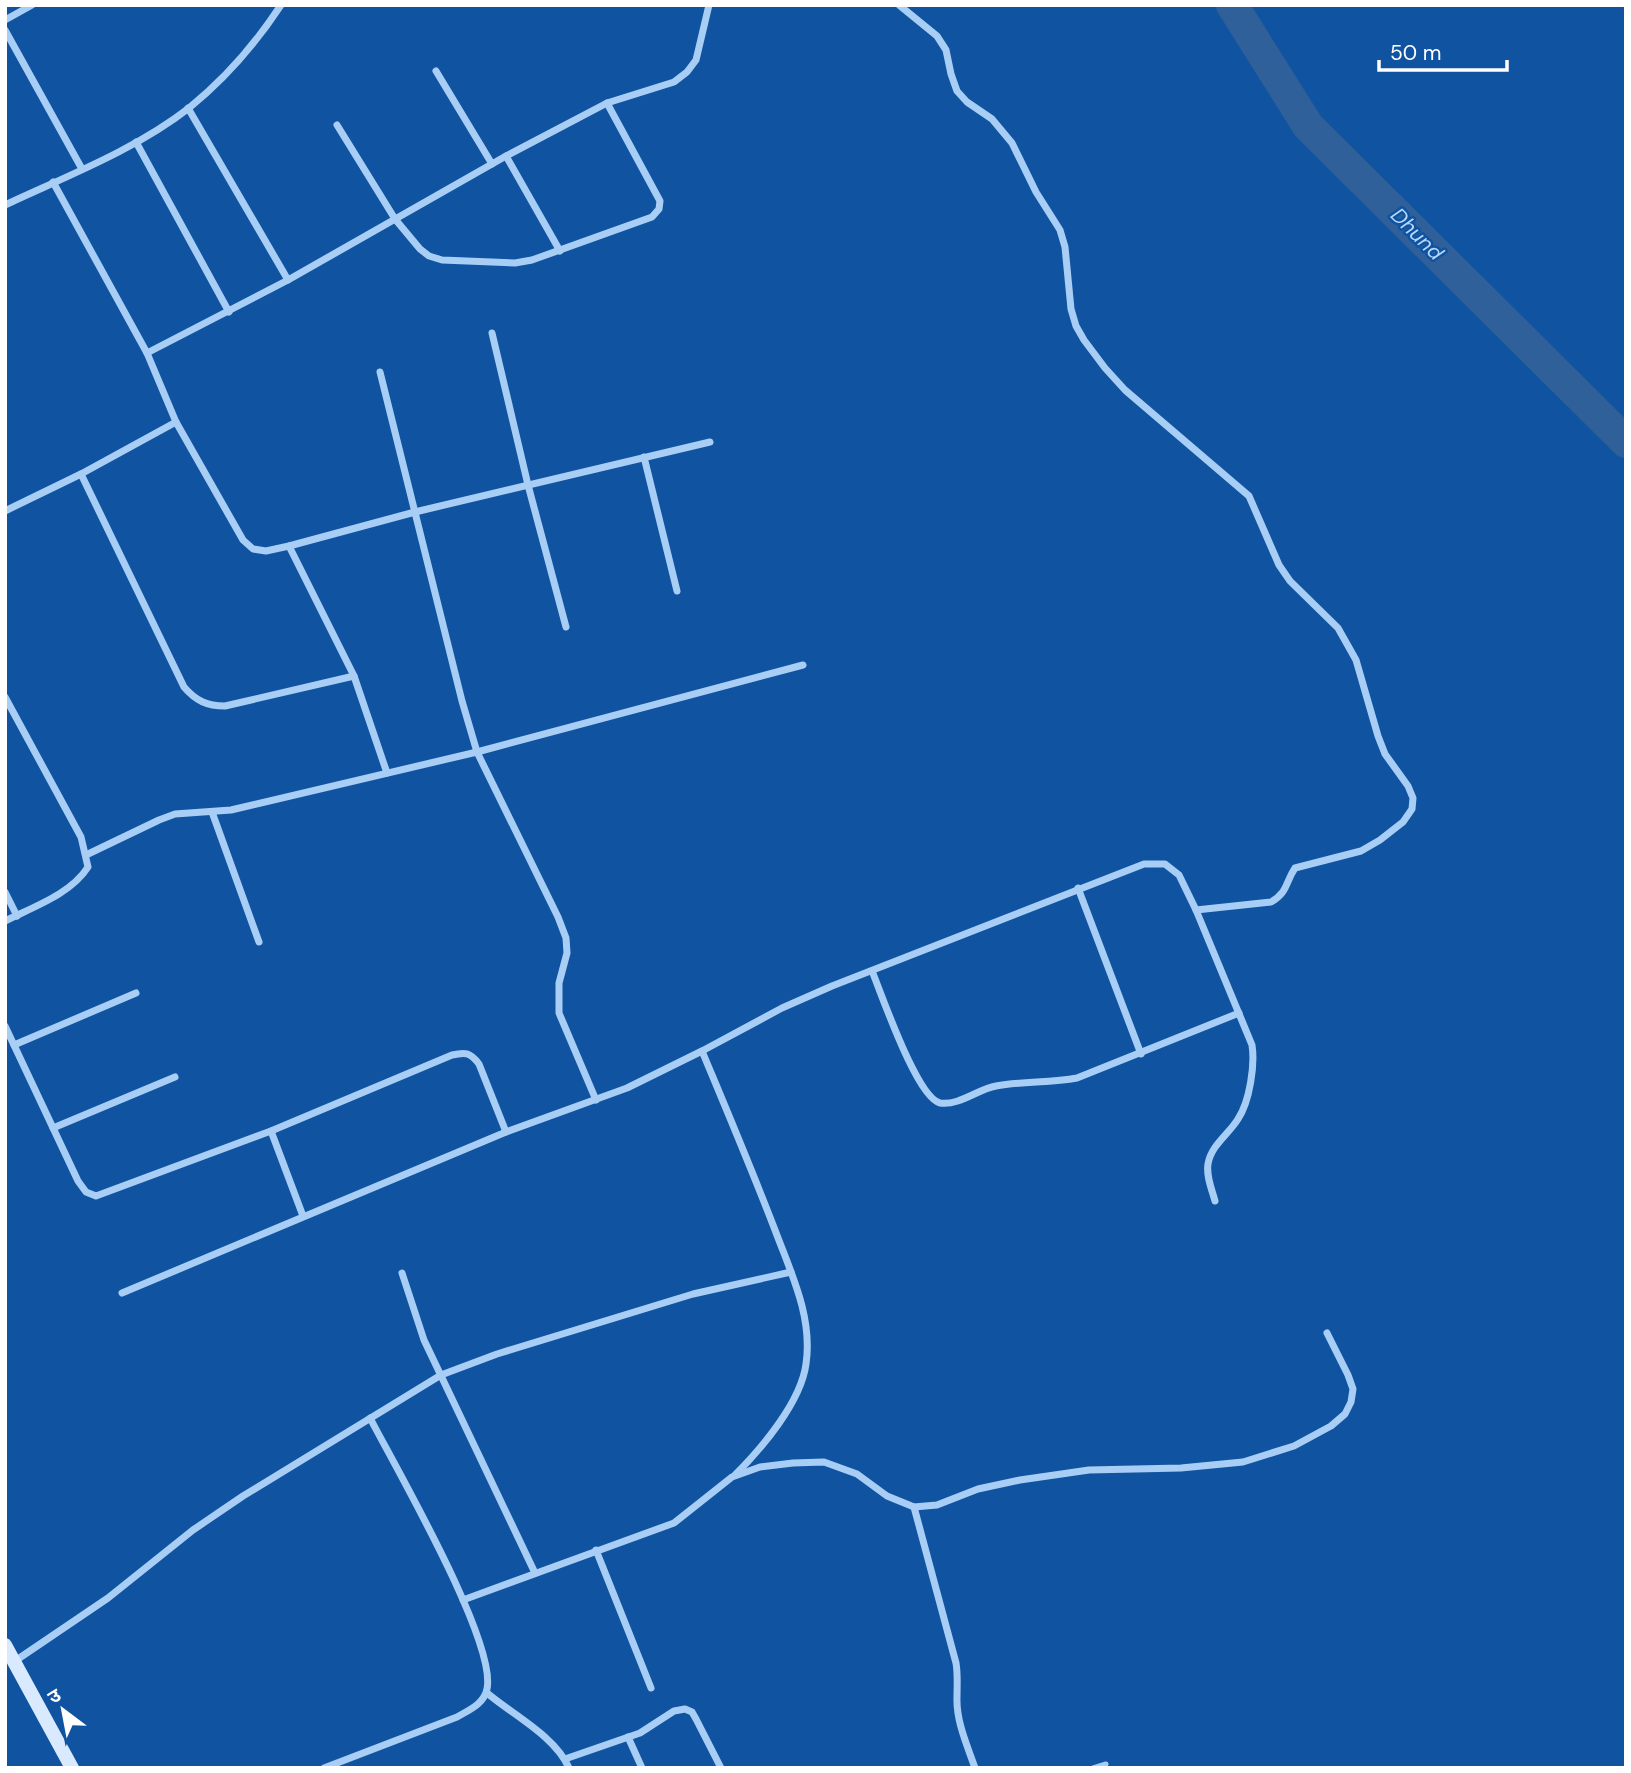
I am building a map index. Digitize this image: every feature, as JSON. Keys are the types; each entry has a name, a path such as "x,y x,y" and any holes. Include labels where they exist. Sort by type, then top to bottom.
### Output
{"street":[{"path":"5,20 32,5"},
{"path":"5,205 136,142 188,108 239,61 281,5"},
{"path":"147,353 288,280 506,156 607,103 674,82 687,72 696,60 709,5"},
{"path":"899,5 937,36 946,50 957,91 967,102 992,119 1012,143 1036,192 1060,230 1065,247 1071,309 1084,340 1125,390 1249,496 1279,565 1290,581 1338,628 1356,660 1385,754 1408,786 1413,798 1412,809 1403,822 1380,841 1361,851 1295,868 1282,896 1271,902 1196,910"},
{"path":"5,30 82,169"},
{"path":"436,71 492,164"},
{"path":"337,125 395,219 429,256 442,260 515,263 560,251 652,217 659,209 660,201 607,103"},
{"path":"188,108 288,280"},
{"path":"136,142 229,312"},
{"path":"506,156 560,251"},
{"path":"53,182 147,353 176,422 243,540 253,549 266,551 289,546 415,512 710,442"},
{"path":"492,334 566,627"},
{"path":"380,372 477,752 566,938 567,953 557,997 559,1013 596,1100"},
{"path":"5,511 81,474 176,422"},
{"path":"644,457 677,591"},
{"path":"81,474 184,687 193,697 209,706 225,706 354,676"},
{"path":"289,546 354,676 387,773"},
{"path":"86,855 159,820 193,811 231,810 477,752 803,665"},
{"path":"5,697 80,837 88,867 82,877 64,891 5,921"},
{"path":"212,812 259,942"},
{"path":"122,1293 506,1132 596,1100 702,1051 782,1008 1144,864 1165,864 1179,875 1252,1045 1254,1060 1245,1108 1210,1156 1207,1166 1215,1201"},
{"path":"1078,888 1141,1054"},
{"path":"5,892 17,916"},
{"path":"872,971 915,1075 926,1094 938,1103 953,1103 994,1086 1053,1083 1077,1078 1239,1013"},
{"path":"14,1045 136,993"},
{"path":"5,1026 78,1181 86,1192 96,1196 271,1131 464,1052 472,1055 479,1063 506,1132"},
{"path":"463,1600 674,1523 732,1478 754,1456 795,1398 806,1365 808,1327 791,1272 752,1168 702,1051"},
{"path":"53,1128 175,1077"},
{"path":"271,1131 303,1216"},
{"path":"15,1661 108,1598 223,1509 441,1375 497,1353 693,1294 791,1272"},
{"path":"401,1273 424,1340 535,1573"},
{"path":"732,1478 760,1467 824,1462 857,1474 887,1496 914,1507 937,1506 978,1489 1020,1480 1089,1470 1181,1468 1243,1462 1294,1446 1331,1426 1345,1414 1353,1389 1327,1333"},
{"path":"324,1768 457,1717 478,1705 487,1693 489,1675 485,1657 463,1600 370,1418"},
{"path":"914,1507 956,1663 956,1698 962,1733 975,1768"},
{"path":"596,1550 650,1688"},
{"path":"5,1645 72,1768"},
{"path":"487,1693 543,1735 565,1759 569,1768"},
{"path":"565,1759 628,1737 674,1711 685,1709 692,1712 721,1768"},
{"path":"628,1737 642,1768"}],"lane":[{"path":"1093,1768 1105,1764"}],"waterway":[{"name":"Dhund","path":"1232,5 1308,126 1626,442"}]}
